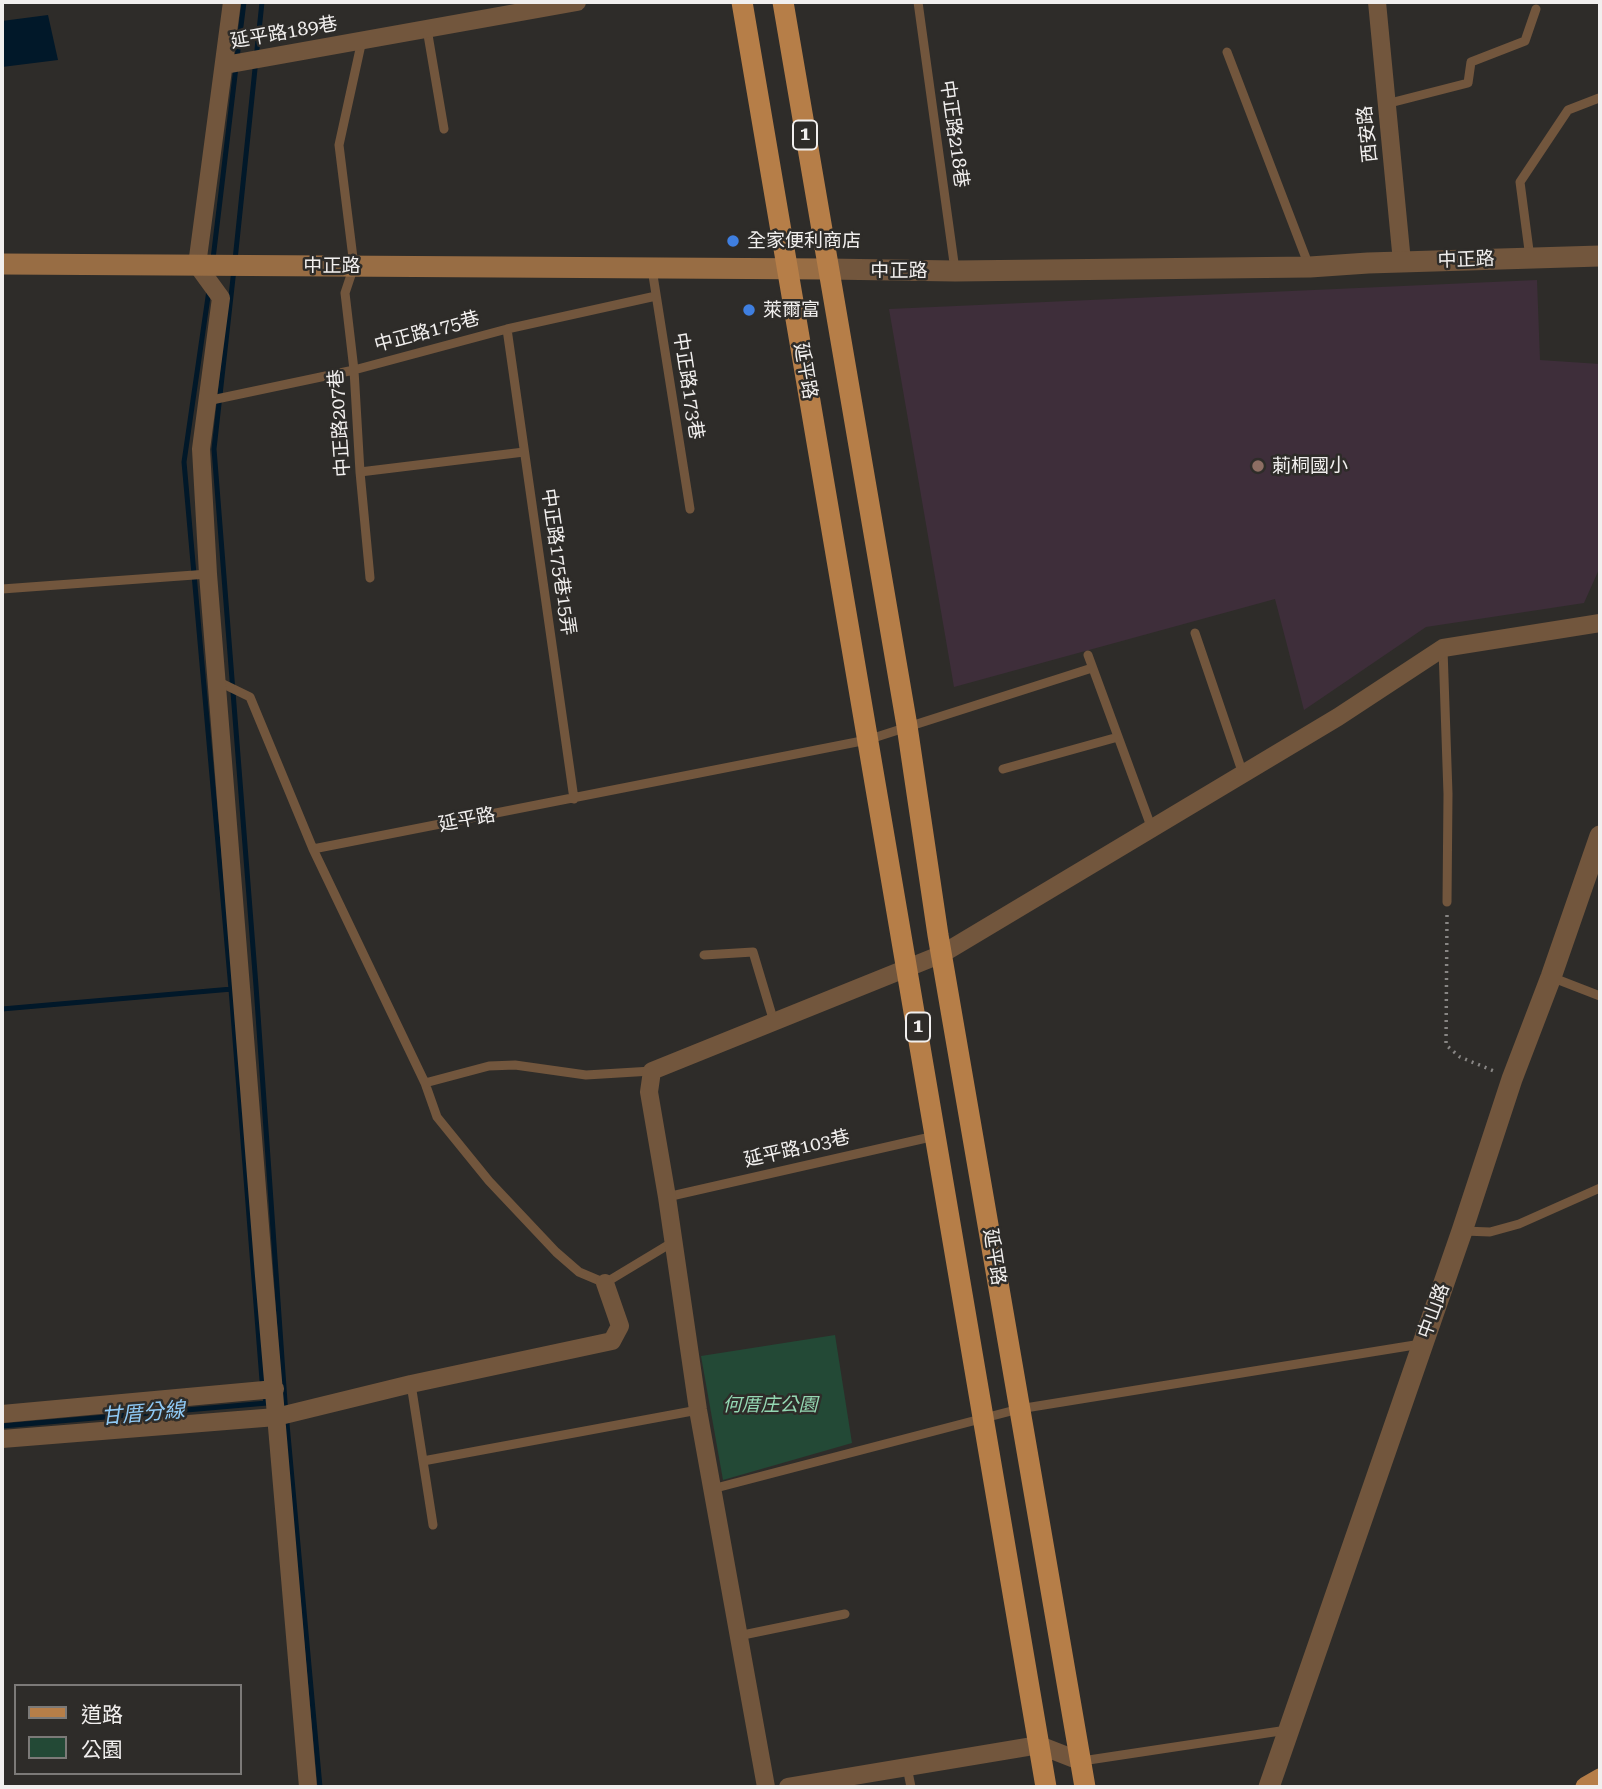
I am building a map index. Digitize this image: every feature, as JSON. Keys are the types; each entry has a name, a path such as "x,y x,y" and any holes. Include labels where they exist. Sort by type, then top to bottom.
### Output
{"main road":[{"name":"延平路","path":"742,2 1046,1787"},
{"name":"延平路","path":"783,2 1085,1787"},
{"name":"中正路","path":"2,264 828,269"},
{"path":"1586,1787 1600,1779"}],"street":[{"path":"232,2 197,265 221,298 201,449 216,681 262,1262 308,1787"},
{"name":"延平路189巷","path":"225,65 427,29 514,7 577,2"},
{"name":"西安路","path":"1377,2 1402,262"},
{"name":"中正路","path":"828,269 955,271 1310,267 1600,256"},
{"path":"766,1787 698,1410 649,1092 652,1071 942,954 1338,717 1443,648 1600,623"},
{"name":"中山路","path":"1269,1787 1512,1079 1600,836"},
{"path":"2,1439 276,1418 411,1384 612,1340 620,1326 606,1283"},
{"path":"2,1414 275,1389"},
{"path":"788,1787 1039,1745 1080,1761"}],"lane":[{"name":"中正路218巷","path":"918,2 955,271"},
{"path":"1386,104 1468,83 1471,62 1525,41 1536,9"},
{"path":"427,29 444,129"},
{"path":"354,266 339,145 362,40"},
{"path":"1227,52 1310,267"},
{"path":"1530,258 1520,182 1568,110 1600,98"},
{"name":"中正路207巷","path":"354,266 345,293 354,370 370,578"},
{"name":"中正路173巷","path":"652,269 690,509"},
{"name":"中正路175巷","path":"207,401 354,370 507,329 656,296"},
{"name":"中正路175巷15弄","path":"507,329 574,799"},
{"path":"360,472 524,452"},
{"path":"2,589 208,574"},
{"path":"1195,633 1243,774"},
{"path":"1443,648 1448,794 1447,902"},
{"path":"1088,655 1152,829"},
{"name":"延平路","path":"313,849 867,740 1093,668"},
{"path":"216,681 250,697 313,849 425,1083 437,1117 489,1181 556,1252 579,1272 606,1283 673,1242"},
{"path":"1003,769 1118,737"},
{"path":"704,956 753,952 774,1022"},
{"path":"1551,977 1600,996"},
{"path":"425,1083 489,1066 515,1065 586,1074 652,1071"},
{"name":"延平路103巷","path":"667,1197 935,1136"},
{"path":"1462,1231 1490,1232 1519,1224 1600,1188"},
{"path":"712,1489 1019,1409 1422,1343"},
{"path":"411,1384 433,1525"},
{"path":"423,1461 698,1410"},
{"path":"738,1636 845,1614"},
{"path":"1080,1761 1287,1730"},
{"path":"907,1767 911,1787"}],"path":[{"path":"1447,902 1446,1045 1460,1057 1512,1079"}],"shaded area":[{"name":"莿桐國小","path":"1537,280 1540,360 1600,364 1600,567 1584,603 1426,627 1304,710 1275,599 954,687 889,309"}],"green space":[{"name":"何厝庄公園","path":"835,1335 852,1443 723,1480 701,1356"}],"water":[{"path":"48,15 58,60 2,67 2,21"}],"waterway":[{"path":"237,58 244,2"},
{"path":"235,260 262,2"},
{"path":"213,259 236,67"},
{"path":"234,269 214,449 285,1402 320,1787"},
{"path":"209,290 184,462 266,1403"},
{"path":"2,1009 232,989"},
{"name":"甘厝分線","path":"2,1426 267,1403"}],"place":[{"name":"全家便利商店","path":"733,241"},
{"name":"萊爾富","path":"749,310"},
{"name":"莿桐國小","path":"1258,466"}]}
